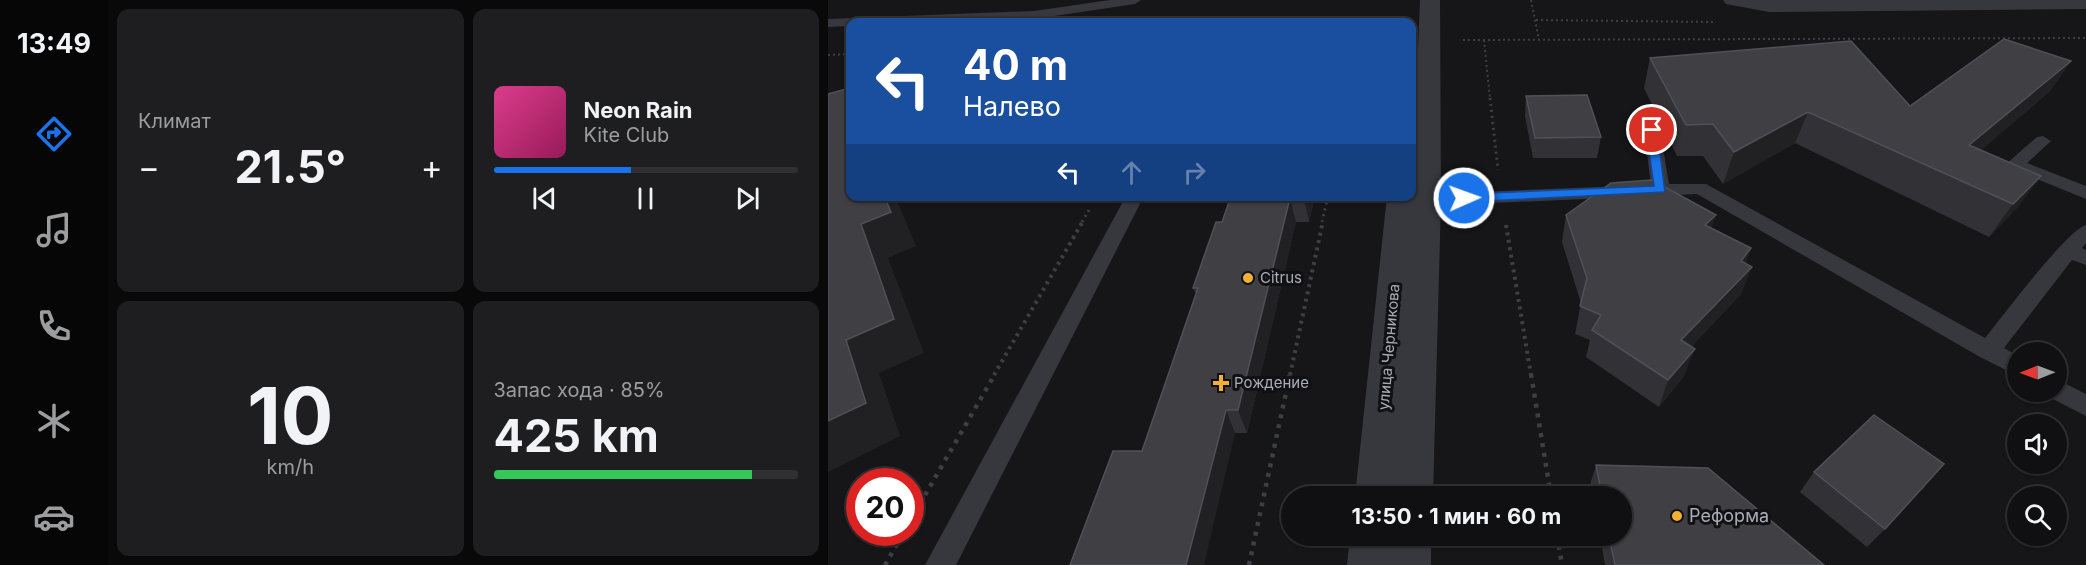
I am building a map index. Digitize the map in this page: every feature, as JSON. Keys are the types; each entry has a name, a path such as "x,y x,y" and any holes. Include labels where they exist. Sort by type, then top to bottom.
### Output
{"street":[{"name":"улица Черникова","path":"1414,0 1420,40 1416,145"},
{"name":"улица Черникова","path":"1420,40 1430,0"},
{"path":"1733,0 1769,6 2086,3"},
{"name":"улица Черникова","path":"1377,486 1414,201"},
{"path":"1411,486 1414,201"},
{"path":"1370,565 1372,546"},
{"path":"1408,565 1409,546"}],"lane":[{"path":"1003,18 1135,0"},
{"path":"828,23 846,23"},
{"path":"1652,130 1660,190"},
{"path":"1994,181 2043,141"},
{"path":"2015,164 2086,193"},
{"path":"1416,198 1700,188 2007,361"},
{"path":"940,565 1132,201"},
{"path":"1988,351 2077,254 2086,231"},
{"path":"2067,395 2086,406"}],"path":[{"path":"1531,0 1539,40"},
{"path":"1420,40 2086,38"},
{"path":"1484,40 1502,196 1549,486"},
{"path":"828,55 846,54"},
{"path":"1249,565 1327,201"},
{"path":"924,496 1091,207"},
{"path":"885,565 896,546"},
{"path":"1559,546 1562,565"}],"building":[{"path":"2004,39 2071,61 1969,145 2041,176 2013,204 1808,112 1734,152 1713,124 1686,125 1650,58 1851,41 1910,106"},
{"path":"846,89 846,201 886,201 891,212 861,224 894,319 846,340 866,403 828,421 828,94"},
{"path":"1587,95 1601,137 1535,138 1526,96"},
{"path":"1652,180 1716,215 1705,225 1751,248 1741,261 1752,267 1681,340 1695,349 1668,380 1592,330 1601,315 1580,306 1587,278 1566,215 1611,183"},
{"path":"1229,201 1289,201 1238,410 1226,410 1186,565 1070,565 1113,451 1142,451 1198,288 1193,288 1216,222 1222,222"},
{"path":"1874,415 1944,464 1885,529 1814,472"},
{"name":"Реформа","path":"1596,465 1708,468 1824,565 1615,565 1611,546 1632,546 1632,486 1600,486"}],"place":[{"name":"Citrus","path":"1248,278"},
{"name":"Рождение","path":"1221,383"},
{"name":"Реформа","path":"1677,516"}],"route":[{"path":"1464,198 1660,190 1652,130"}]}
